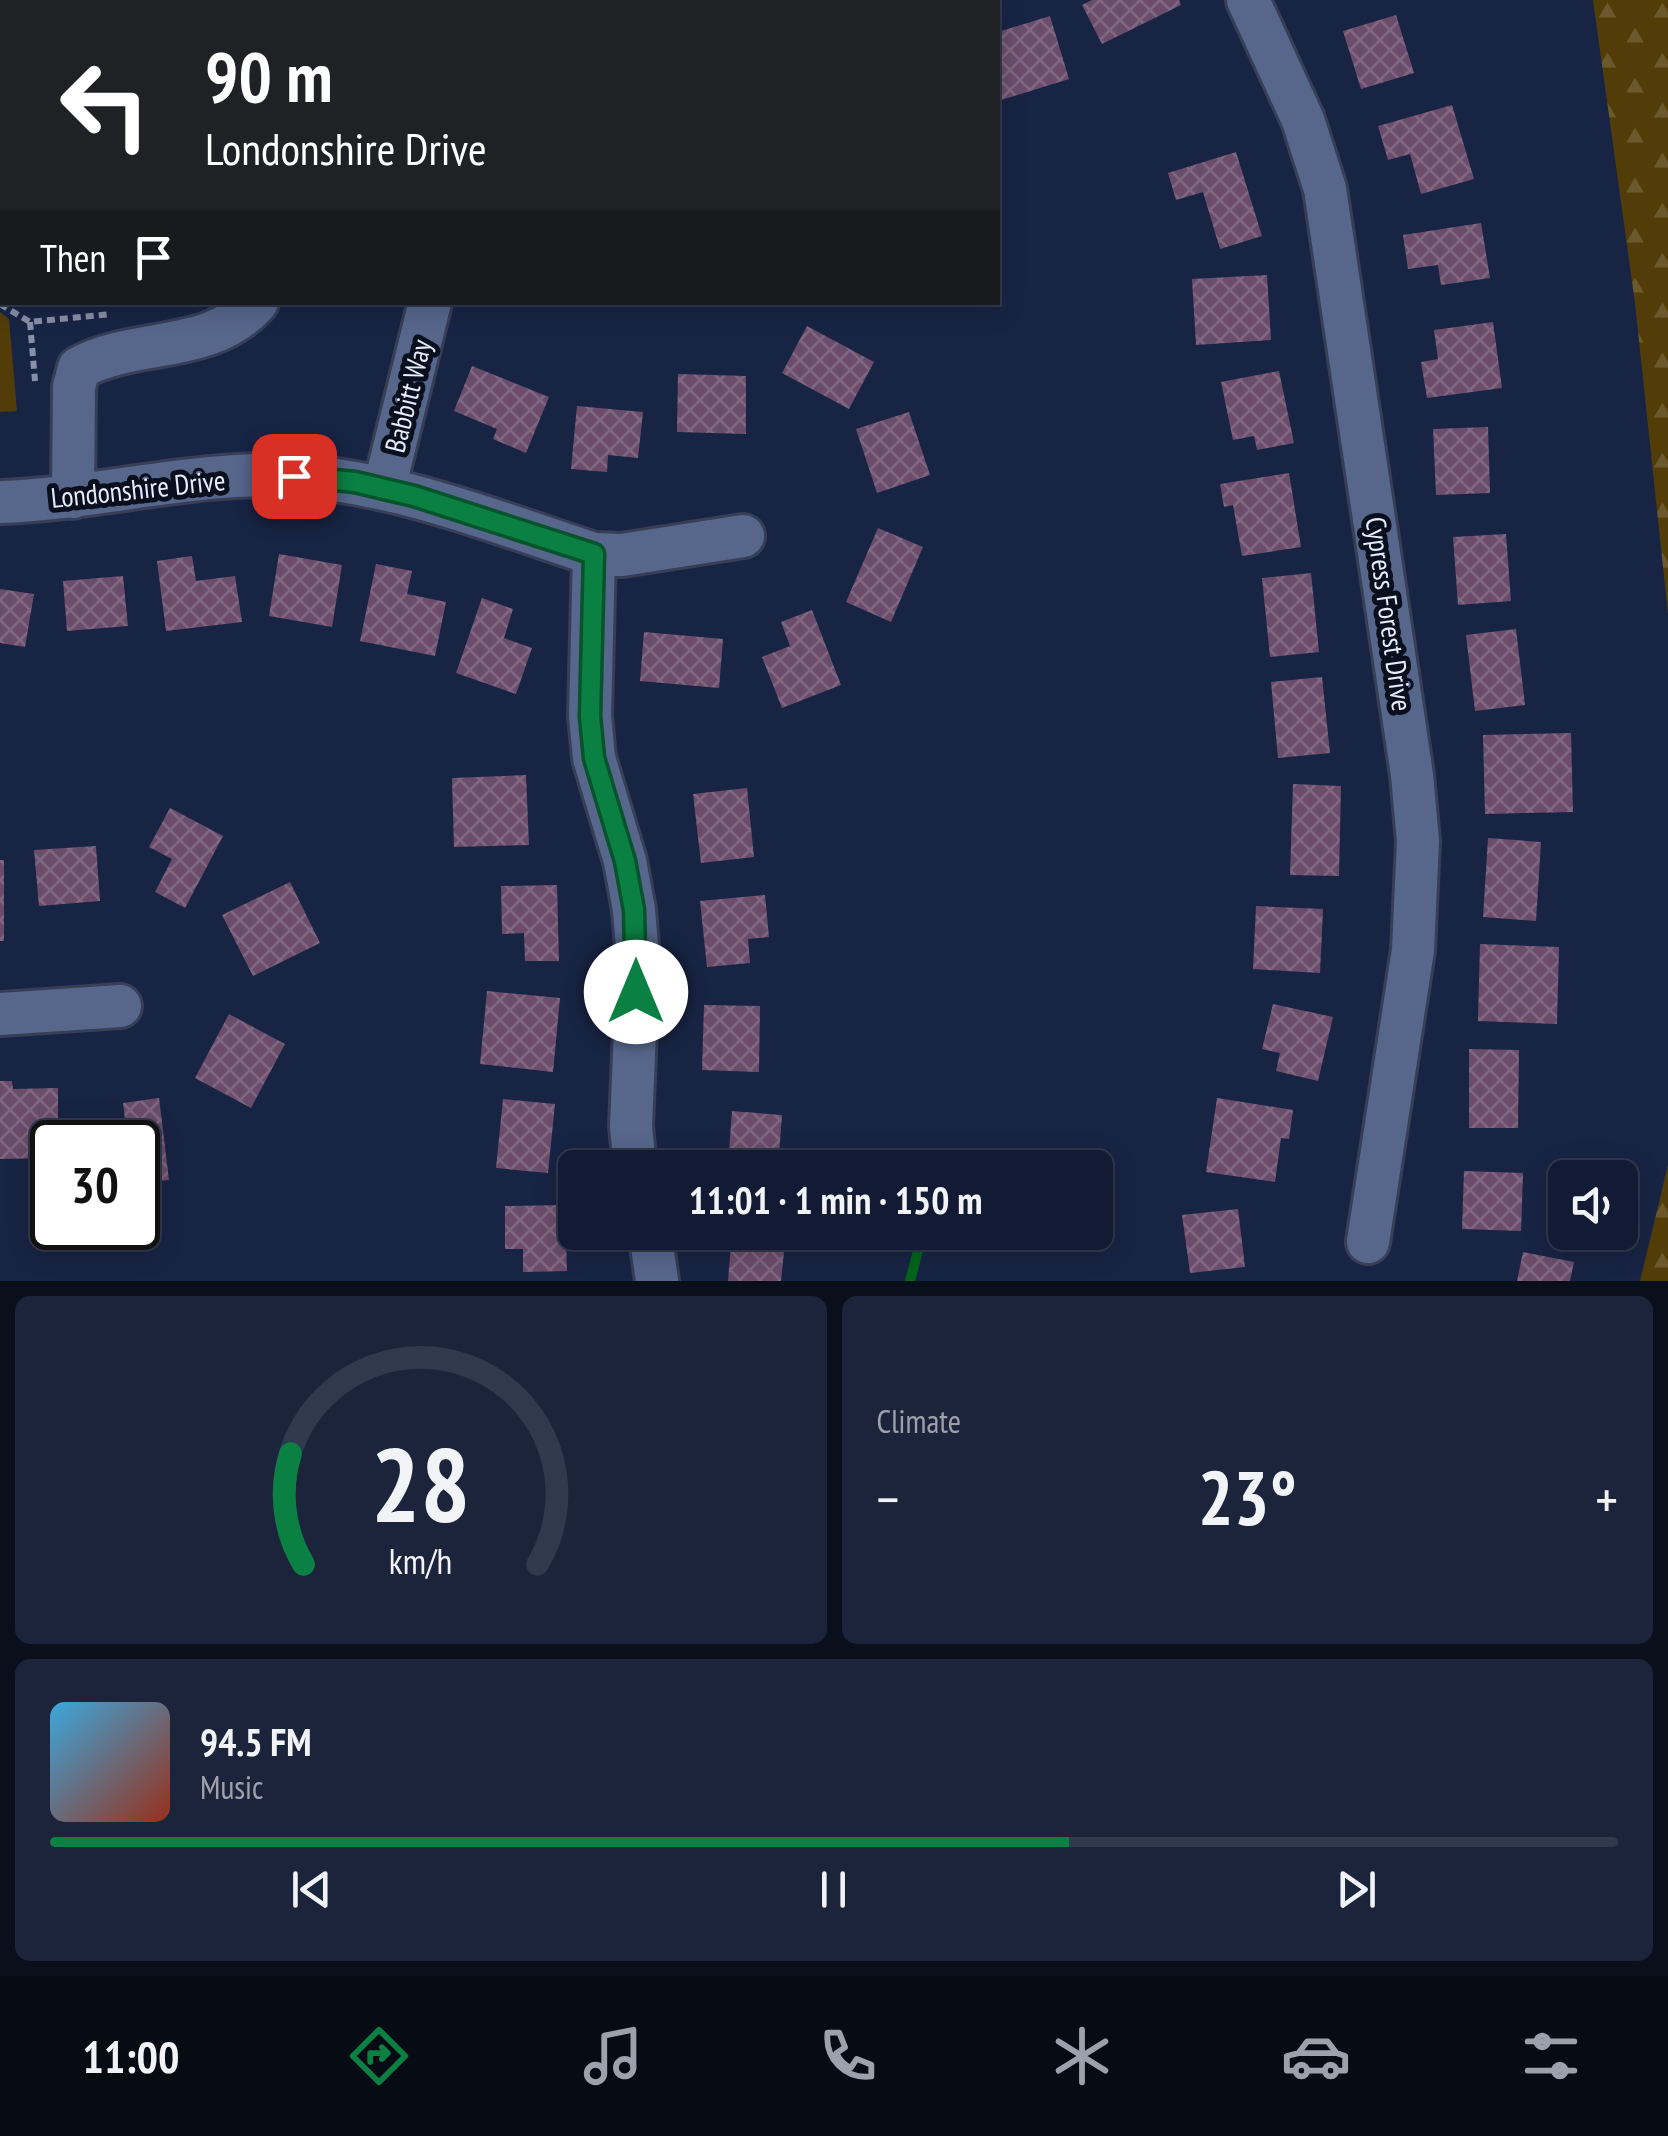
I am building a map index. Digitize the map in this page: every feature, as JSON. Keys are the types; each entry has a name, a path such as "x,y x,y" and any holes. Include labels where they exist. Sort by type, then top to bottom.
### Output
{"street":[{"name":"Cypress Forest Drive","path":"1248,0 1304,120 1325,189 1412,775 1418,841 1413,950 1368,1242"},
{"path":"73,497 74,387 79,368 100,357 180,344 241,320 254,305"},
{"name":"Babbitt Way","path":"384,489 429,305"},
{"name":"Londonshire Drive","path":"0,502 221,479 294,476 384,489 594,554 622,555 743,536"},
{"path":"594,554 590,716 594,758 625,861 637,942 633,1150"},
{"path":"0,1014 120,1006"},
{"path":"652,1250 656,1281"}],"path":[{"path":"2,305 30,322 122,313"}],"green space":[{"path":"1593,0 1668,0 1668,614 1635,303"},
{"path":"0,312 9,319 17,411 0,412"},
{"path":"1668,1165 1668,1281 1640,1281"}],"building":[{"path":"1092,0 1179,0 1181,5 1102,44 1082,5"},
{"path":"1396,15 1414,73 1361,89 1343,31"},
{"path":"1050,16 1069,79 1000,100 1000,31"},
{"path":"1452,105 1474,179 1421,194 1410,154 1388,160 1378,126"},
{"path":"1236,152 1262,236 1220,249 1203,192 1176,200 1168,173"},
{"path":"1481,223 1490,278 1441,285 1438,265 1408,269 1403,235"},
{"path":"1267,275 1271,340 1196,345 1192,279"},
{"path":"1493,322 1502,388 1427,398 1421,362 1438,359 1434,330"},
{"path":"807,326 874,362 849,409 782,373"},
{"path":"472,366 549,397 526,453 493,439 497,429 454,411"},
{"path":"1279,371 1294,443 1257,450 1254,436 1233,440 1221,382"},
{"path":"678,374 746,376 746,434 677,432"},
{"path":"577,406 643,412 638,458 608,455 607,472 571,469"},
{"path":"909,412 930,475 877,493 856,429"},
{"path":"1488,427 1490,493 1436,495 1433,429"},
{"path":"1289,473 1301,547 1242,556 1233,505 1224,507 1220,484"},
{"path":"878,528 923,547 891,622 846,602"},
{"path":"1506,534 1511,601 1458,605 1453,537"},
{"path":"279,554 342,565 332,627 269,616"},
{"path":"192,556 196,581 235,576 242,622 166,631 157,561"},
{"path":"376,564 412,571 407,594 446,602 435,656 360,641"},
{"path":"1311,573 1319,652 1270,657 1262,578"},
{"path":"123,576 128,626 67,631 63,581"},
{"path":"0,589 34,594 25,647 0,643"},
{"path":"482,598 513,609 504,638 532,648 516,694 456,673"},
{"path":"812,610 841,685 782,708 762,657 790,646 781,622"},
{"path":"1516,629 1525,705 1475,711 1466,635"},
{"path":"644,632 723,639 719,688 640,681"},
{"path":"1322,677 1330,753 1278,758 1271,682"},
{"path":"1571,733 1573,812 1485,814 1483,735"},
{"path":"526,775 529,845 454,847 452,778"},
{"path":"1293,784 1341,786 1339,876 1290,875"},
{"path":"747,788 754,857 701,863 693,794"},
{"path":"170,808 223,836 185,908 155,892 172,859 149,847"},
{"path":"1488,838 1541,842 1536,921 1483,917"},
{"path":"96,846 100,901 39,906 34,850"},
{"path":"0,860 4,860 4,941 0,941"},
{"path":"290,882 320,943 253,976 222,915"},
{"path":"557,885 559,961 525,961 524,933 502,934 501,886"},
{"path":"765,895 769,937 748,939 750,963 707,967 700,901"},
{"path":"1256,906 1323,909 1320,973 1253,969"},
{"path":"1480,944 1559,947 1557,1024 1478,1021"},
{"path":"487,991 560,998 553,1072 480,1064"},
{"path":"1273,1004 1333,1017 1318,1081 1276,1071 1280,1053 1262,1049"},
{"path":"704,1005 760,1006 759,1072 702,1070"},
{"path":"229,1014 285,1044 251,1108 195,1078"},
{"path":"1469,1049 1519,1050 1518,1128 1469,1128"},
{"path":"0,1081 12,1081 13,1089 58,1088 58,1120 30,1120 30,1158 0,1159"},
{"path":"159,1098 169,1180 160,1181 160,1120 125,1120 123,1103"},
{"path":"1217,1098 1293,1110 1289,1139 1281,1138 1275,1182 1206,1172"},
{"path":"503,1099 555,1104 548,1173 496,1168"},
{"path":"732,1111 782,1115 779,1150 729,1150"},
{"path":"1464,1171 1523,1173 1521,1231 1462,1229"},
{"path":"558,1205 558,1250 566,1250 567,1271 523,1272 523,1249 505,1249 505,1206"},
{"path":"1238,1209 1245,1267 1190,1273 1182,1215"},
{"path":"731,1250 784,1250 781,1281 728,1281"},
{"path":"1523,1252 1574,1262 1570,1281 1517,1281"}],"waterway":[{"path":"910,1281 918,1250"}],"route":[{"path":"294,476 355,482 414,496 594,554 590,716 594,758 625,861 634,910 636,992"}]}
